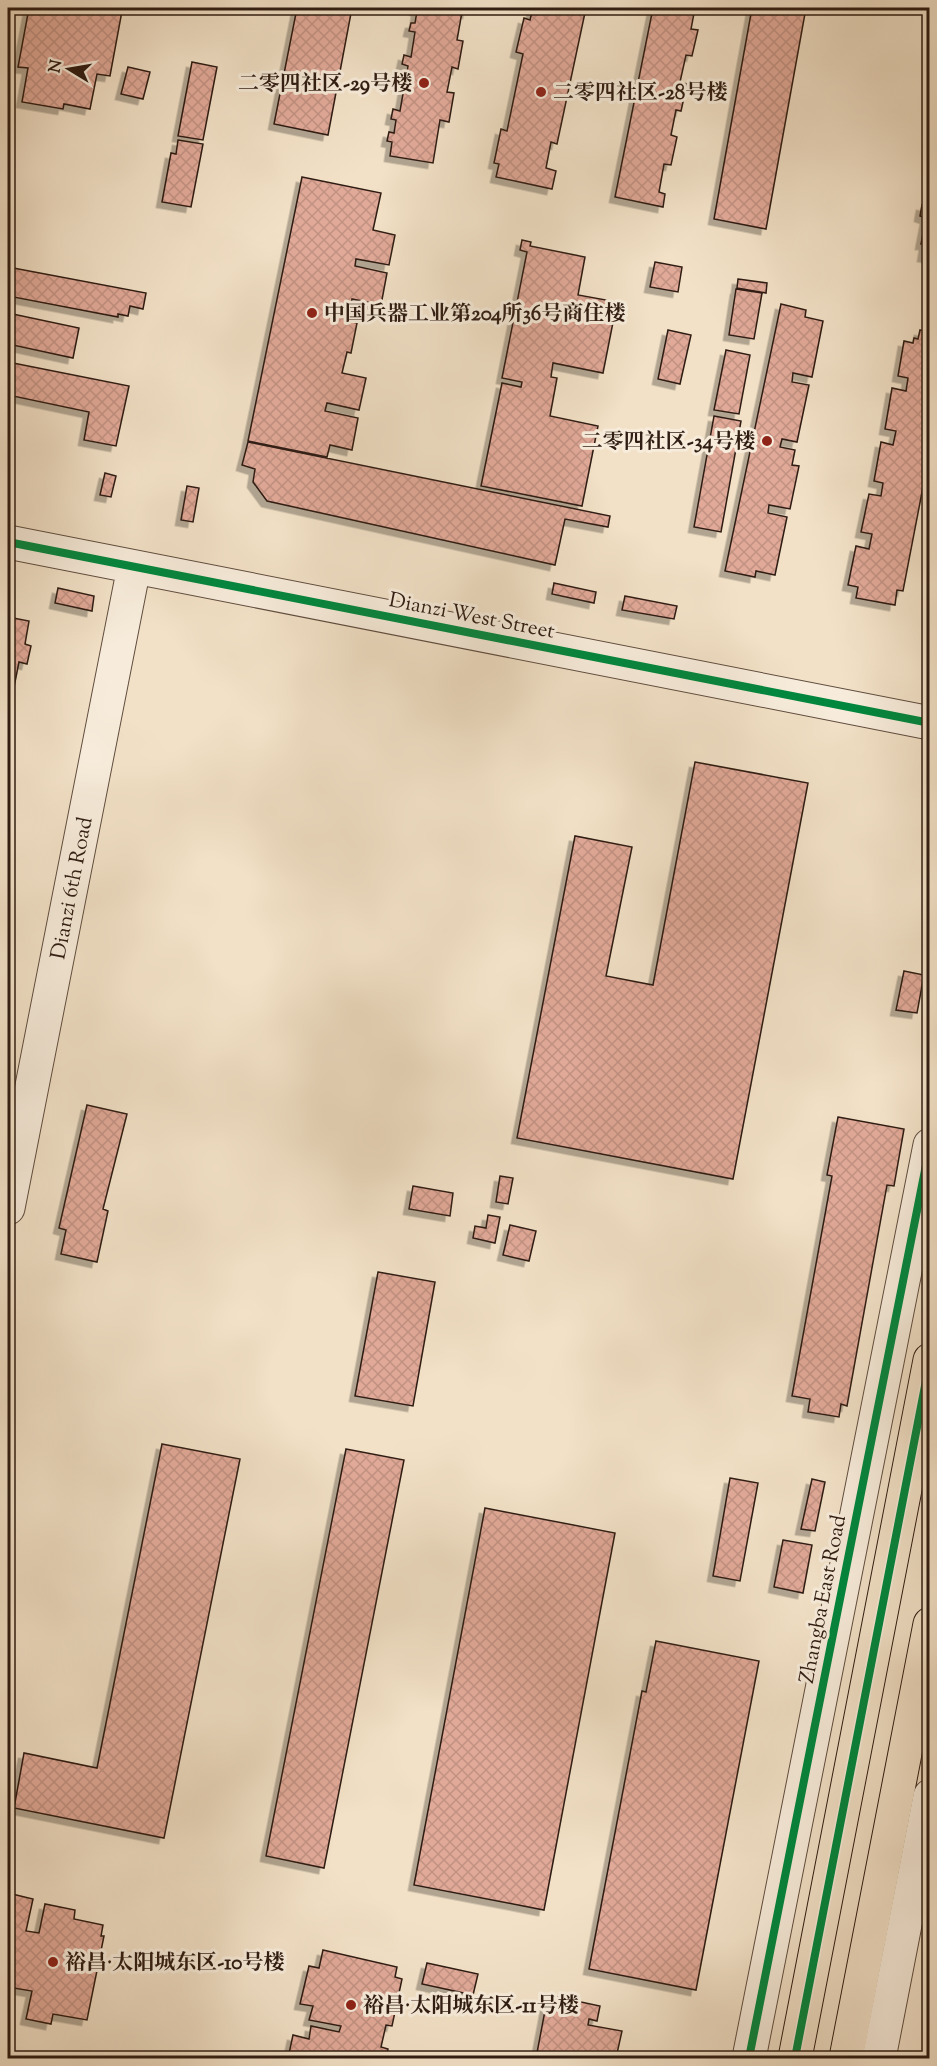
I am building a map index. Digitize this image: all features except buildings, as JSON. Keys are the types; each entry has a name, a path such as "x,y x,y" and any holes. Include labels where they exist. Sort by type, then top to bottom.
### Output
{"main road":[{"path":"795,2058 930,1360"},
{"path":"846,2058 930,1624"}],"street":[{"name":"Dianzi West Street","path":"8,542 930,723"},
{"name":"Dianzi 6th Road","path":"8,1208 134,567"},
{"name":"Zhangba East Road","path":"749,2058 930,1145"},
{"path":"879,2058 930,1796"}],"cycle path":[{"path":"8,542 930,723"},
{"path":"749,2058 930,1145"},
{"path":"795,2058 930,1360"}],"place":[{"name":"二零四社区-29号楼","path":"424,83"},
{"name":"二零四社区-28号楼","path":"541,92"},
{"name":"中国兵器工业第204所36号商住楼","path":"312,313"},
{"name":"二零四社区-34号楼","path":"767,441"},
{"name":"裕昌·太阳城东区-10号楼","path":"53,1962"},
{"name":"裕昌·太阳城东区-11号楼","path":"351,2005"}]}
